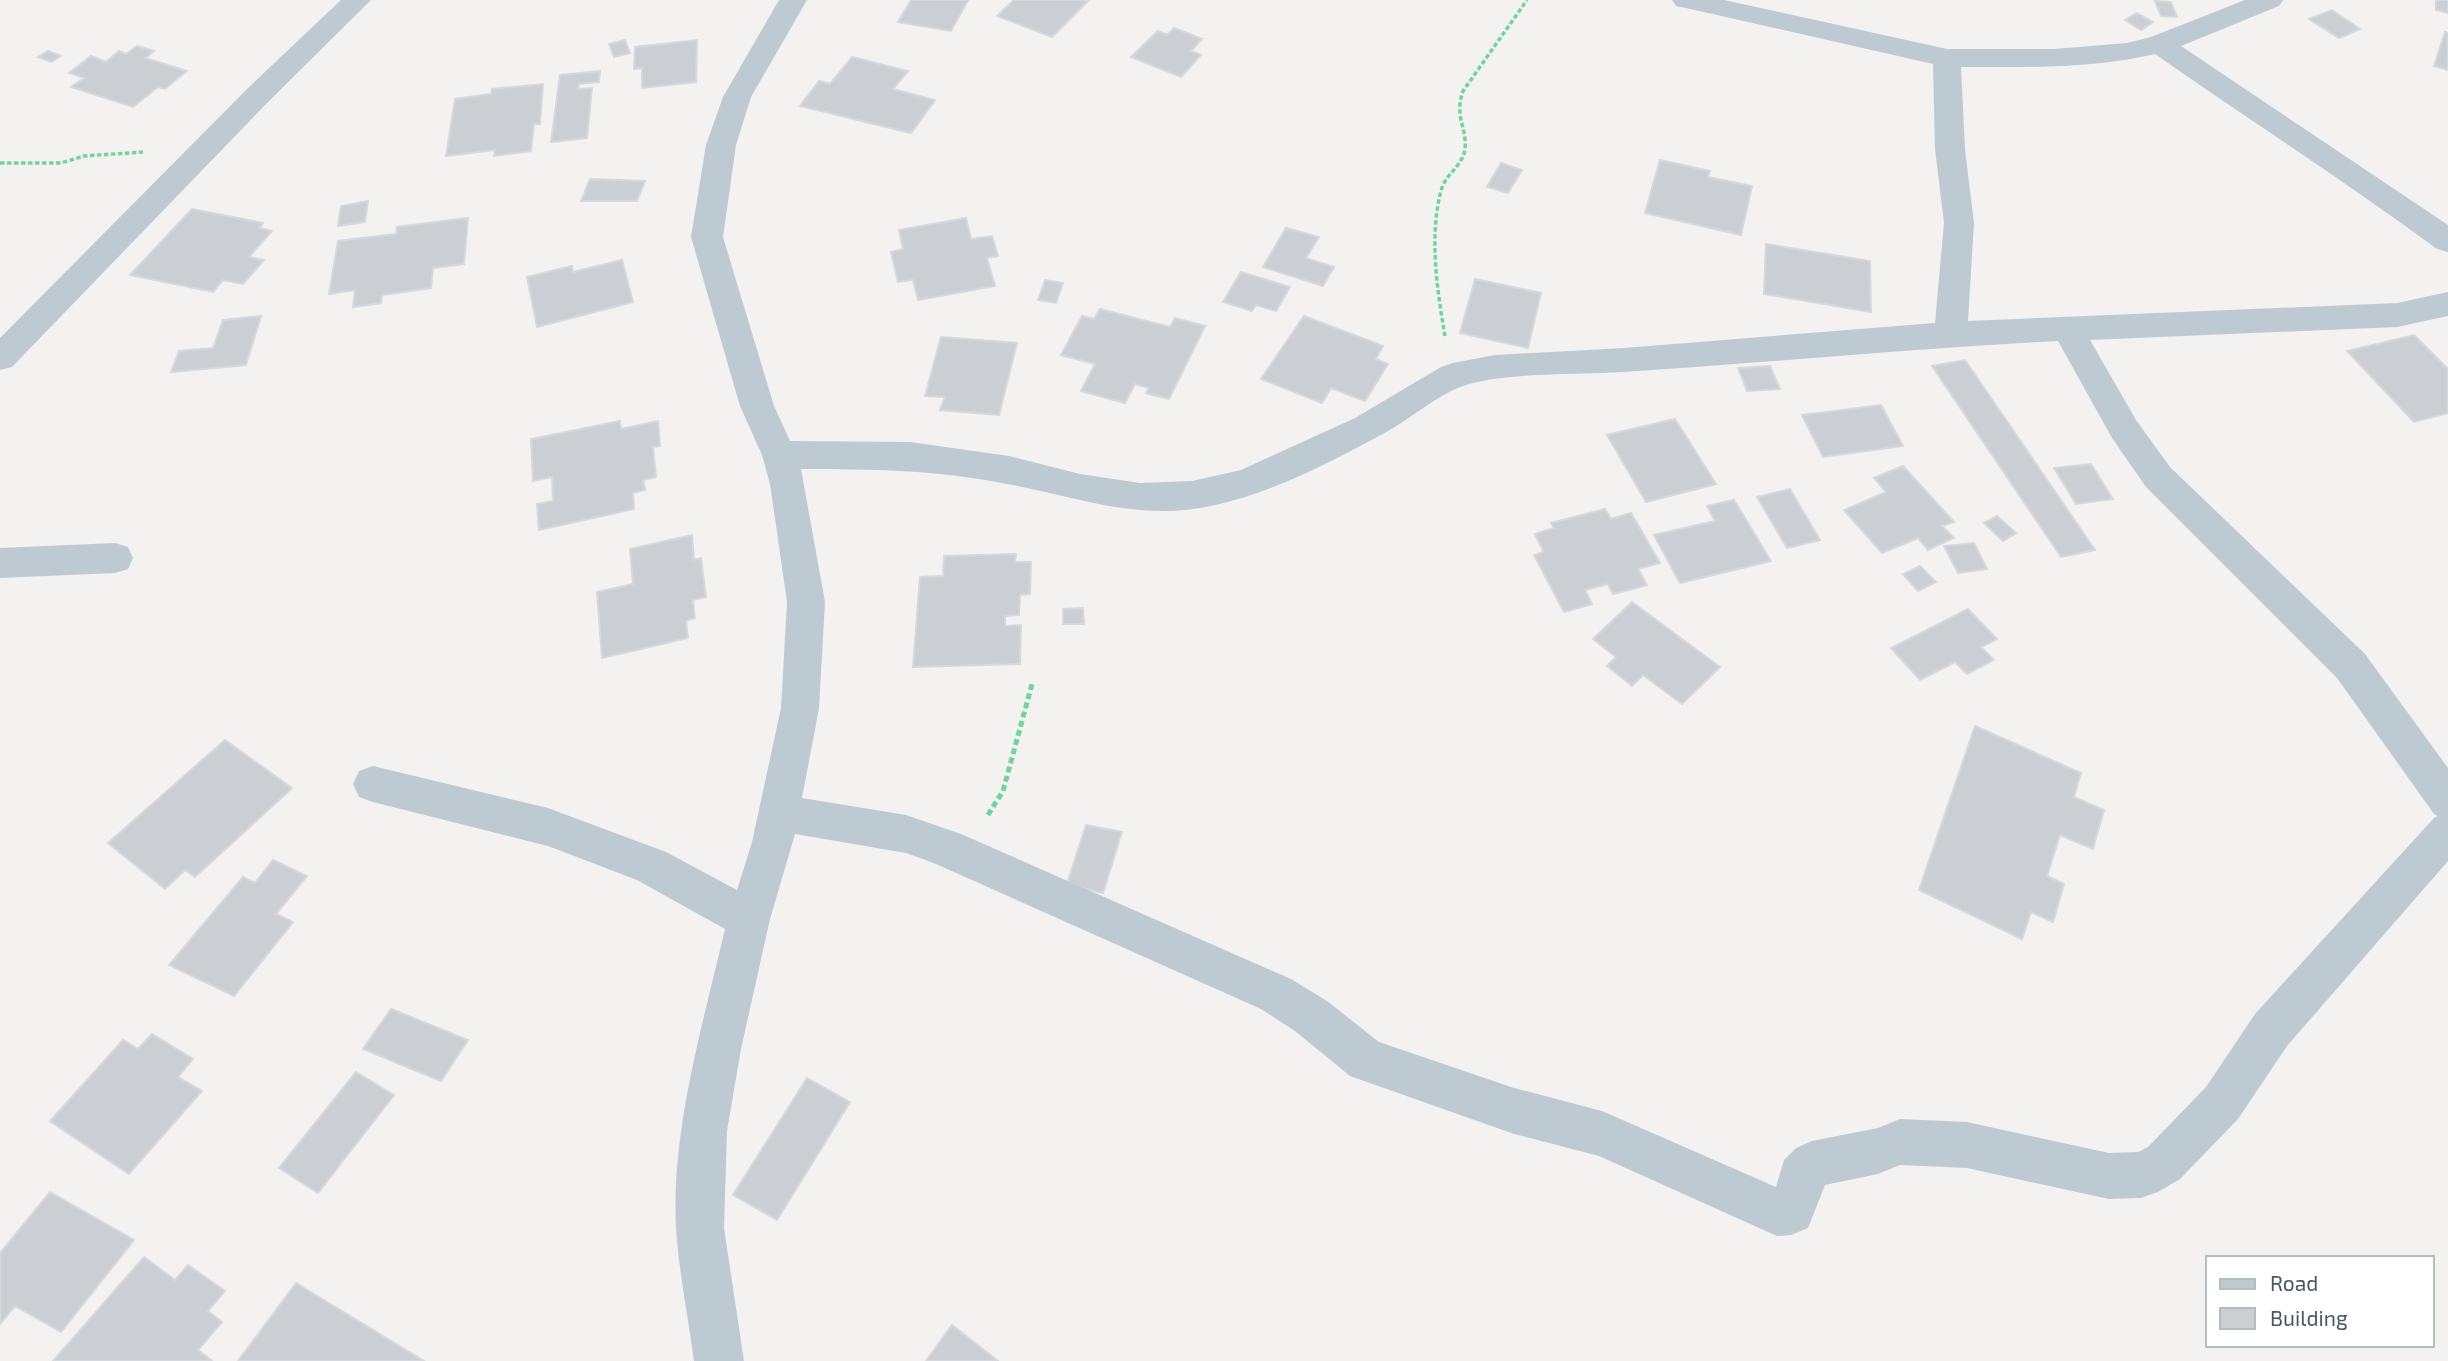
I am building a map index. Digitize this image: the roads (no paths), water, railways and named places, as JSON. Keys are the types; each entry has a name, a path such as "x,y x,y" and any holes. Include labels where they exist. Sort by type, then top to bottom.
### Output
{"street":[{"path":"0,358 266,87 358,0"},
{"path":"719,1361 699,1228 704,1131 719,1049 749,919 772,842 800,708 806,602 788,484 779,455 757,406 707,237 721,145 737,97 793,0"},
{"path":"1686,0 1947,58 2054,58 2127,52 2160,44 2269,0"},
{"path":"2160,44 2448,241"},
{"path":"1947,58 1950,149 1959,223 1951,334"},
{"path":"779,455 910,456 1009,470 1080,488 1140,497 1192,495 1248,483 1367,427 1453,376 1495,367 1624,360 1951,334 2398,315 2448,304"},
{"path":"2067,329 2124,429 2158,477 2351,666 2448,801"},
{"path":"0,564 115,558"},
{"path":"373,784 548,827 652,866 749,919"},
{"path":"778,813 906,834 946,848 1276,994 1311,1016 1366,1060 1514,1111 1602,1134 1777,1212 1791,1211 1797,1200 1801,1177 1812,1164 1878,1151 1900,1142 1966,1145 2109,1176 2141,1175 2164,1163 2222,1103 2271,1030 2448,831"}]}
